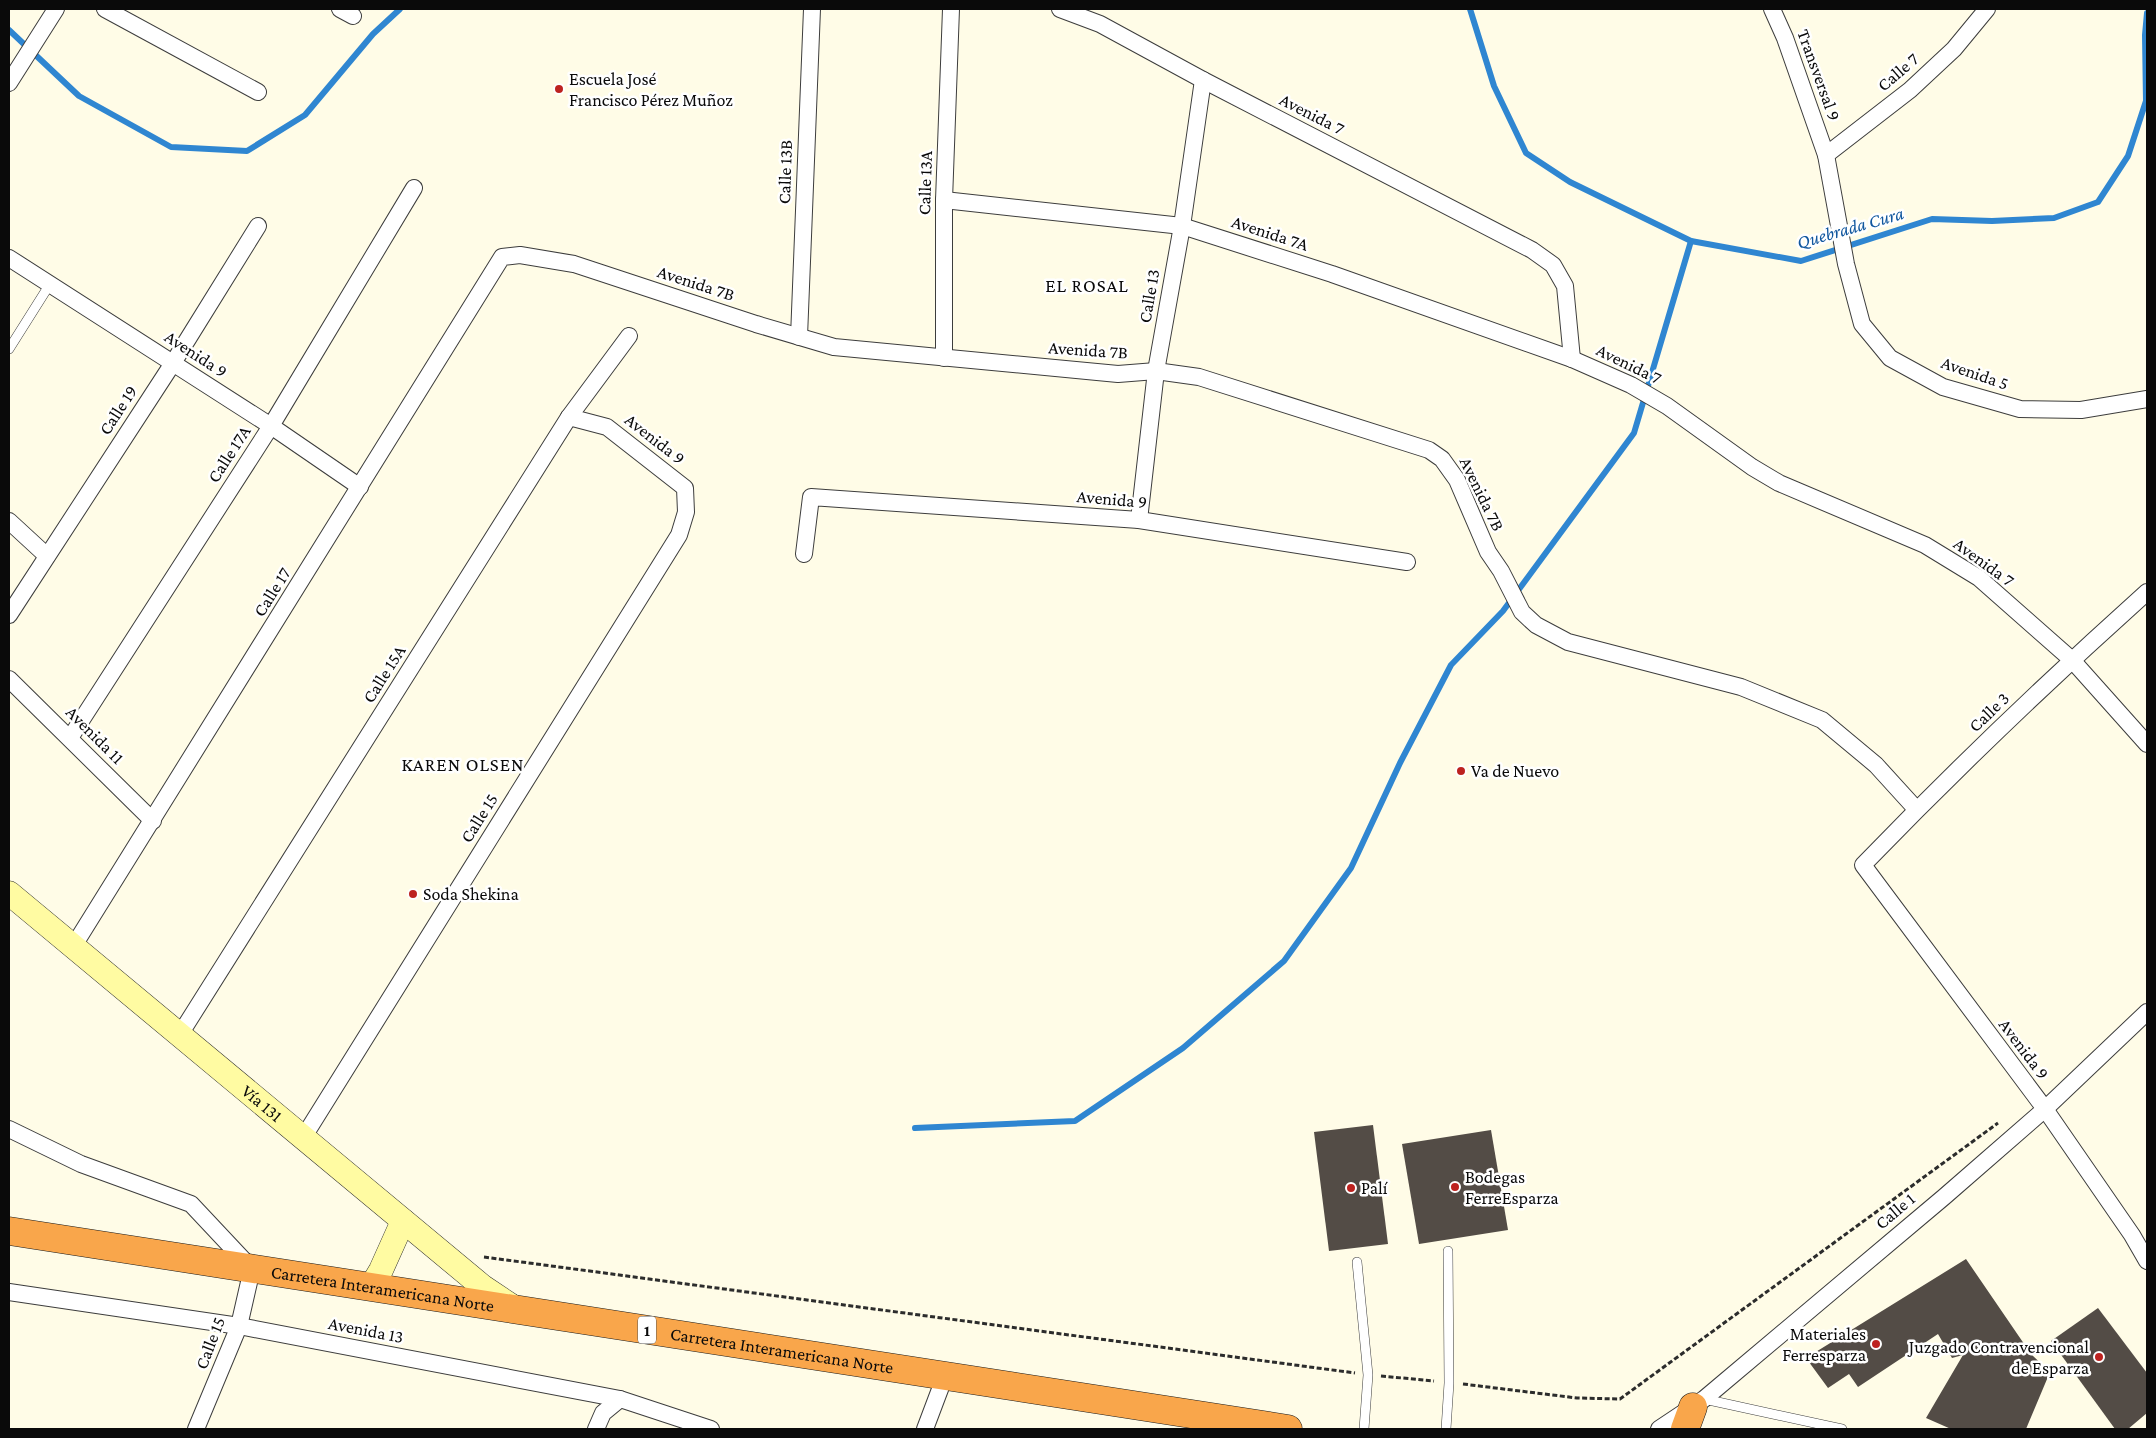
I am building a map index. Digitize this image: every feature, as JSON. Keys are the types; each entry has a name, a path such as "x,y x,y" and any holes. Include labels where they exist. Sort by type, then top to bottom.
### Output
{"highway":[{"name":"Carretera Interamericana Norte","path":"9,1231 252,1268 376,1279 516,1310 945,1376 1191,1422 1288,1429"}],"main road":[{"name":"Vía 131","path":"9,893 179,1036 403,1221 429,1240 483,1287 516,1310"},
{"path":"376,1279 403,1221"}],"street":[{"path":"13,77 56,9"},
{"path":"105,9 258,92"},
{"name":"Calle 13B","path":"799,337 812,9"},
{"name":"Calle 13A","path":"944,358 944,200 951,9"},
{"name":"Avenida 7","path":"1060,9 1100,24 1203,80 1532,250 1553,265 1565,286 1572,359 1631,384 1667,406 1752,467 1779,483 1925,545 1979,578 2072,660 2147,744"},
{"name":"Transversal 9","path":"1772,9 1785,38 1826,155"},
{"name":"Calle 7","path":"1826,155 1910,90 1954,49 1987,9"},
{"name":"Calle 13","path":"1139,520 1156,371 1182,226 1203,80"},
{"name":"Avenida 5","path":"1826,155 1841,228 1846,264 1862,324 1890,358 1943,387 2020,409 2081,410 2147,399"},
{"name":"Calle 17A","path":"70,738 271,426 414,188"},
{"name":"Avenida 7A","path":"944,200 1182,226 1332,274 1572,359"},
{"name":"Calle 19","path":"9,615 173,363 258,226"},
{"name":"Avenida 7B","path":"502,257 520,256 574,264 834,347 1118,374 1156,371 1199,377 1429,450 1442,459 1457,480 1488,552 1522,612 1536,625 1568,642 1741,686 1822,720 1876,765 1916,809"},
{"name":"Calle 17","path":"73,947 502,257"},
{"name":"Avenida 9","path":"9,258 271,426 360,487"},
{"name":"Calle 15A","path":"179,1036 570,417 629,336"},
{"name":"Avenida 9","path":"570,417 607,427 685,488"},
{"name":"Calle 15","path":"303,1138 679,535 686,512 685,488"},
{"name":"Avenida 9","path":"804,554 812,497 1139,520 1407,562"},
{"path":"9,521 47,556"},
{"name":"Calle 3","path":"1863,865 1916,809 2072,660 2147,592"},
{"name":"Avenida 11","path":"9,679 153,821"},
{"name":"Avenida 9","path":"1863,865 2045,1109 2132,1235 2147,1261"},
{"name":"Calle 1","path":"1659,1429 1694,1412 2045,1109 2147,1012"},
{"path":"9,1129 81,1164 191,1204 252,1268"},
{"name":"Calle 15","path":"196,1429 240,1326 252,1268"},
{"name":"Avenida 13","path":"9,1292 240,1326 620,1398 712,1429"},
{"path":"925,1429 945,1376"},
{"path":"596,1429 603,1413 620,1398"}],"lane":[{"path":"9,349 50,284"},
{"path":"1446,1429 1449,1383 1448,1251"},
{"path":"1357,1262 1368,1375 1364,1429"},
{"path":"1694,1412 1842,1429"}],"path":[{"path":"479,1257 1368,1375 1576,1398 1620,1400 2003,1120"}],"building":[{"name":"Palí","path":"1373,1125 1388,1244 1329,1251 1314,1132"},
{"name":"Bodegas FerreEsparza","path":"1491,1130 1508,1230 1419,1244 1402,1144"},
{"name":"Materiales Ferresparza","path":"1966,1259 2031,1354 2050,1372 2026,1429 1951,1429 1926,1418 1963,1355 1952,1358 1938,1334 1858,1387 1849,1374 1828,1388 1806,1358"},
{"name":"Juzgado Contravencional de Esparza","path":"2098,1308 2147,1373 2147,1413 2128,1429 2115,1429 2051,1341"}],"waterway":[{"name":"Quebrada Cura","path":"9,30 79,96 171,147 247,151 305,115 373,34 400,9"},
{"name":"Quebrada Cura","path":"1470,9 1494,86 1526,153 1570,182 1691,241 1801,261 1932,219 1992,221 2054,218 2098,202 2128,156 2146,101 2145,35 2147,13"},
{"path":"915,1128 1075,1121 1183,1048 1284,961 1351,868 1400,763 1451,665 1503,611 1634,433 1691,241"}],"place":[{"name":"Escuela José Francisco Pérez Muñoz","path":"559,89"},
{"name":"Va de Nuevo","path":"1461,771"},
{"name":"Soda Shekina","path":"413,894"},
{"name":"Bodegas FerreEsparza","path":"1455,1187"},
{"name":"Palí","path":"1351,1188"},
{"name":"Materiales Ferresparza","path":"1876,1344"},
{"name":"Juzgado Contravencional de Esparza","path":"2099,1357"}],"district":[{"name":"EL ROSAL","path":"1087,285"},
{"name":"KAREN OLSEN","path":"463,764"}]}
